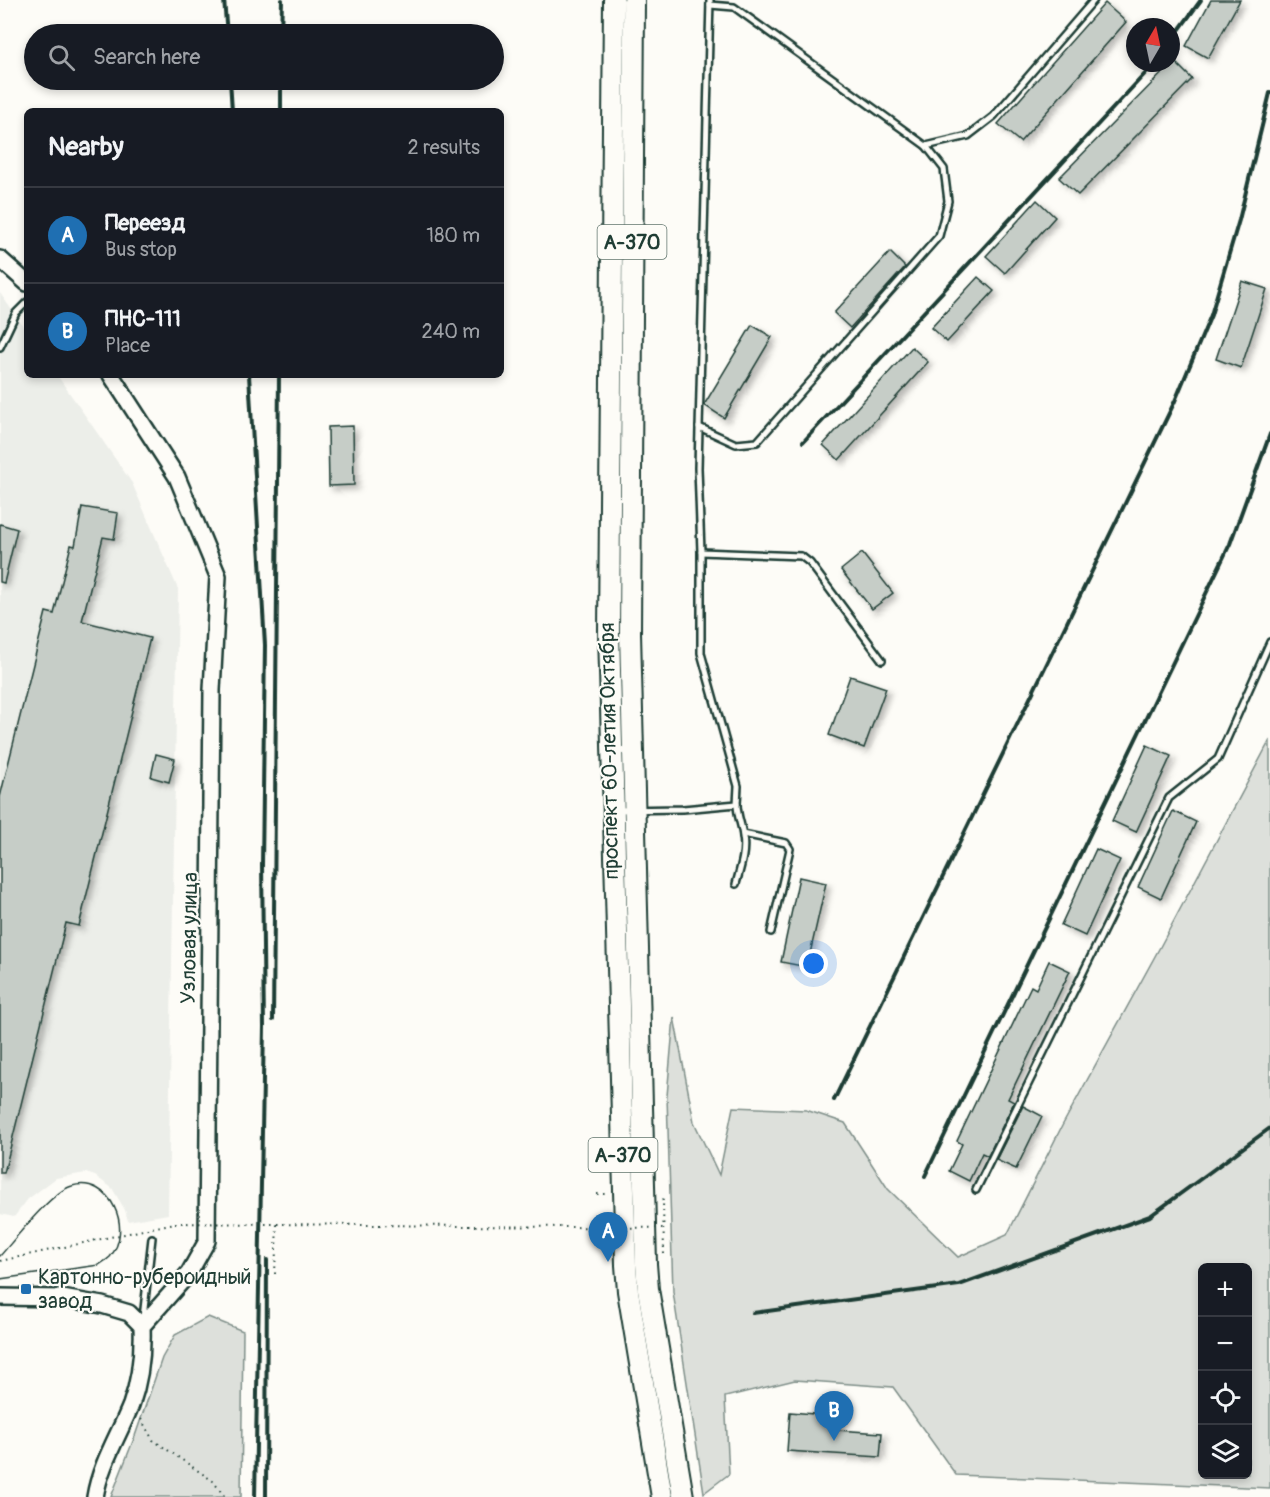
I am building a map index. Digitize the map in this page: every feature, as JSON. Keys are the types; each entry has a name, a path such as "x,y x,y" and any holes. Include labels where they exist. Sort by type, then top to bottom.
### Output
{"highway":[{"name":"проспект 60-летия Октября","path":"614,0 609,633 626,1265 630,1303 663,1497"},
{"name":"проспект 60-летия Октября","path":"634,0 630,564 646,1264 648,1289 683,1497"}],"street":[{"path":"0,259 24,281"},
{"name":"Узловая улица","path":"113,378 177,477 218,576 212,690 207,1241 189,1273 142,1326"},
{"path":"0,1297 62,1298 102,1305 129,1314 142,1326 138,1377 131,1403 98,1482 95,1497"}],"lane":[{"path":"926,147 968,136 994,116 1094,0"},
{"path":"699,427 735,444 757,442 939,236 948,201 944,169 926,147 734,7 710,3 699,427 698,468 701,653 738,786 737,804 743,834 743,855 736,884"},
{"path":"0,347 16,313 24,305"},
{"path":"701,552 801,556 810,563 882,660"},
{"path":"976,1190 1169,798 1218,759 1270,642"},
{"path":"615,810 683,809 737,804"},
{"path":"743,834 786,843 790,849 771,933"},
{"path":"142,1326 152,1238"}],"path":[{"path":"663,1200 664,1255"},
{"path":"0,1261 175,1223 664,1228"},
{"path":"275,1274 277,1224"},
{"path":"131,1403 153,1440 213,1481 225,1497"}],"shaded area":[{"path":"0,293 24,328 24,378 59,378 132,483 178,589 168,1214 128,1221 125,1210 112,1188 95,1176 86,1173 56,1178 28,1199 14,1217 0,1214"},
{"path":"1270,740 1270,1488 956,1475 893,1387 795,1380 725,1397 729,1474 704,1493 673,1292 667,1096 674,1017 694,1122 719,1175 733,1107 806,1110 845,1123 888,1189 958,1257 1007,1235 1062,1126"},
{"path":"208,1317 243,1331 241,1497 111,1497 162,1358 175,1335"}],"building":[{"path":"1211,0 1240,0 1208,58 1186,46"},
{"path":"1105,3 1126,22 1020,142 998,124"},
{"path":"1180,67 1192,79 1078,195 1059,178 1163,72 1180,72"},
{"path":"1037,200 1055,217 1005,273 986,256"},
{"path":"890,252 905,267 850,328 834,313"},
{"path":"978,277 994,291 947,342 931,328"},
{"path":"1242,281 1267,289 1241,368 1216,359"},
{"path":"752,325 772,337 724,418 704,405"},
{"path":"912,347 928,362 839,460 823,445"},
{"path":"353,426 354,485 329,486 328,427"},
{"path":"82,507 118,513 114,539 103,537 82,621 150,638 79,926 66,923 4,1173 0,1173 0,797 46,612 54,614 71,545 75,546"},
{"path":"0,524 17,529 4,583 0,582"},
{"path":"862,553 893,593 872,609 841,570"},
{"path":"850,676 886,688 864,748 829,735"},
{"path":"1147,745 1171,756 1136,832 1112,821"},
{"path":"156,754 175,759 169,782 151,777"},
{"path":"1173,811 1196,822 1161,898 1138,887"},
{"path":"1096,849 1120,860 1085,936 1061,925"},
{"path":"799,877 826,883 807,967 781,962"},
{"path":"1049,961 1070,971 1008,1099 1014,1102 988,1156 982,1153 969,1181 949,1171 962,1144 957,1141 1031,986 1036,989"},
{"path":"1023,1106 1042,1116 1016,1169 996,1160"},
{"path":"790,1412 838,1416 837,1430 882,1433 880,1457 787,1451"}],"tram line":[{"path":"0,1256 44,1206 72,1186 86,1185 107,1196 119,1219 120,1233 117,1245 110,1257 99,1265 0,1279"}],"railway":[{"path":"224,0 226,24"},
{"path":"281,24 282,0"},
{"path":"1180,29 1201,0"},
{"path":"803,442 1147,72"},
{"path":"231,90 232,108"},
{"path":"281,90 281,108"},
{"path":"834,1100 1175,401 1211,315 1239,220 1270,93"},
{"path":"249,378 265,645 262,865 264,1027 255,1497"},
{"path":"273,1020 279,378"},
{"path":"925,1176 1230,544 1270,434"},
{"path":"753,1313 959,1285 1150,1216 1270,1128"},
{"path":"266,1497 267,1260"}],"place":[{"name":"Переезд","path":"608,1262"},
{"name":"Картонно-рубероидный завод","path":"26,1289"},
{"name":"ПНС-111","path":"834,1441"}]}
